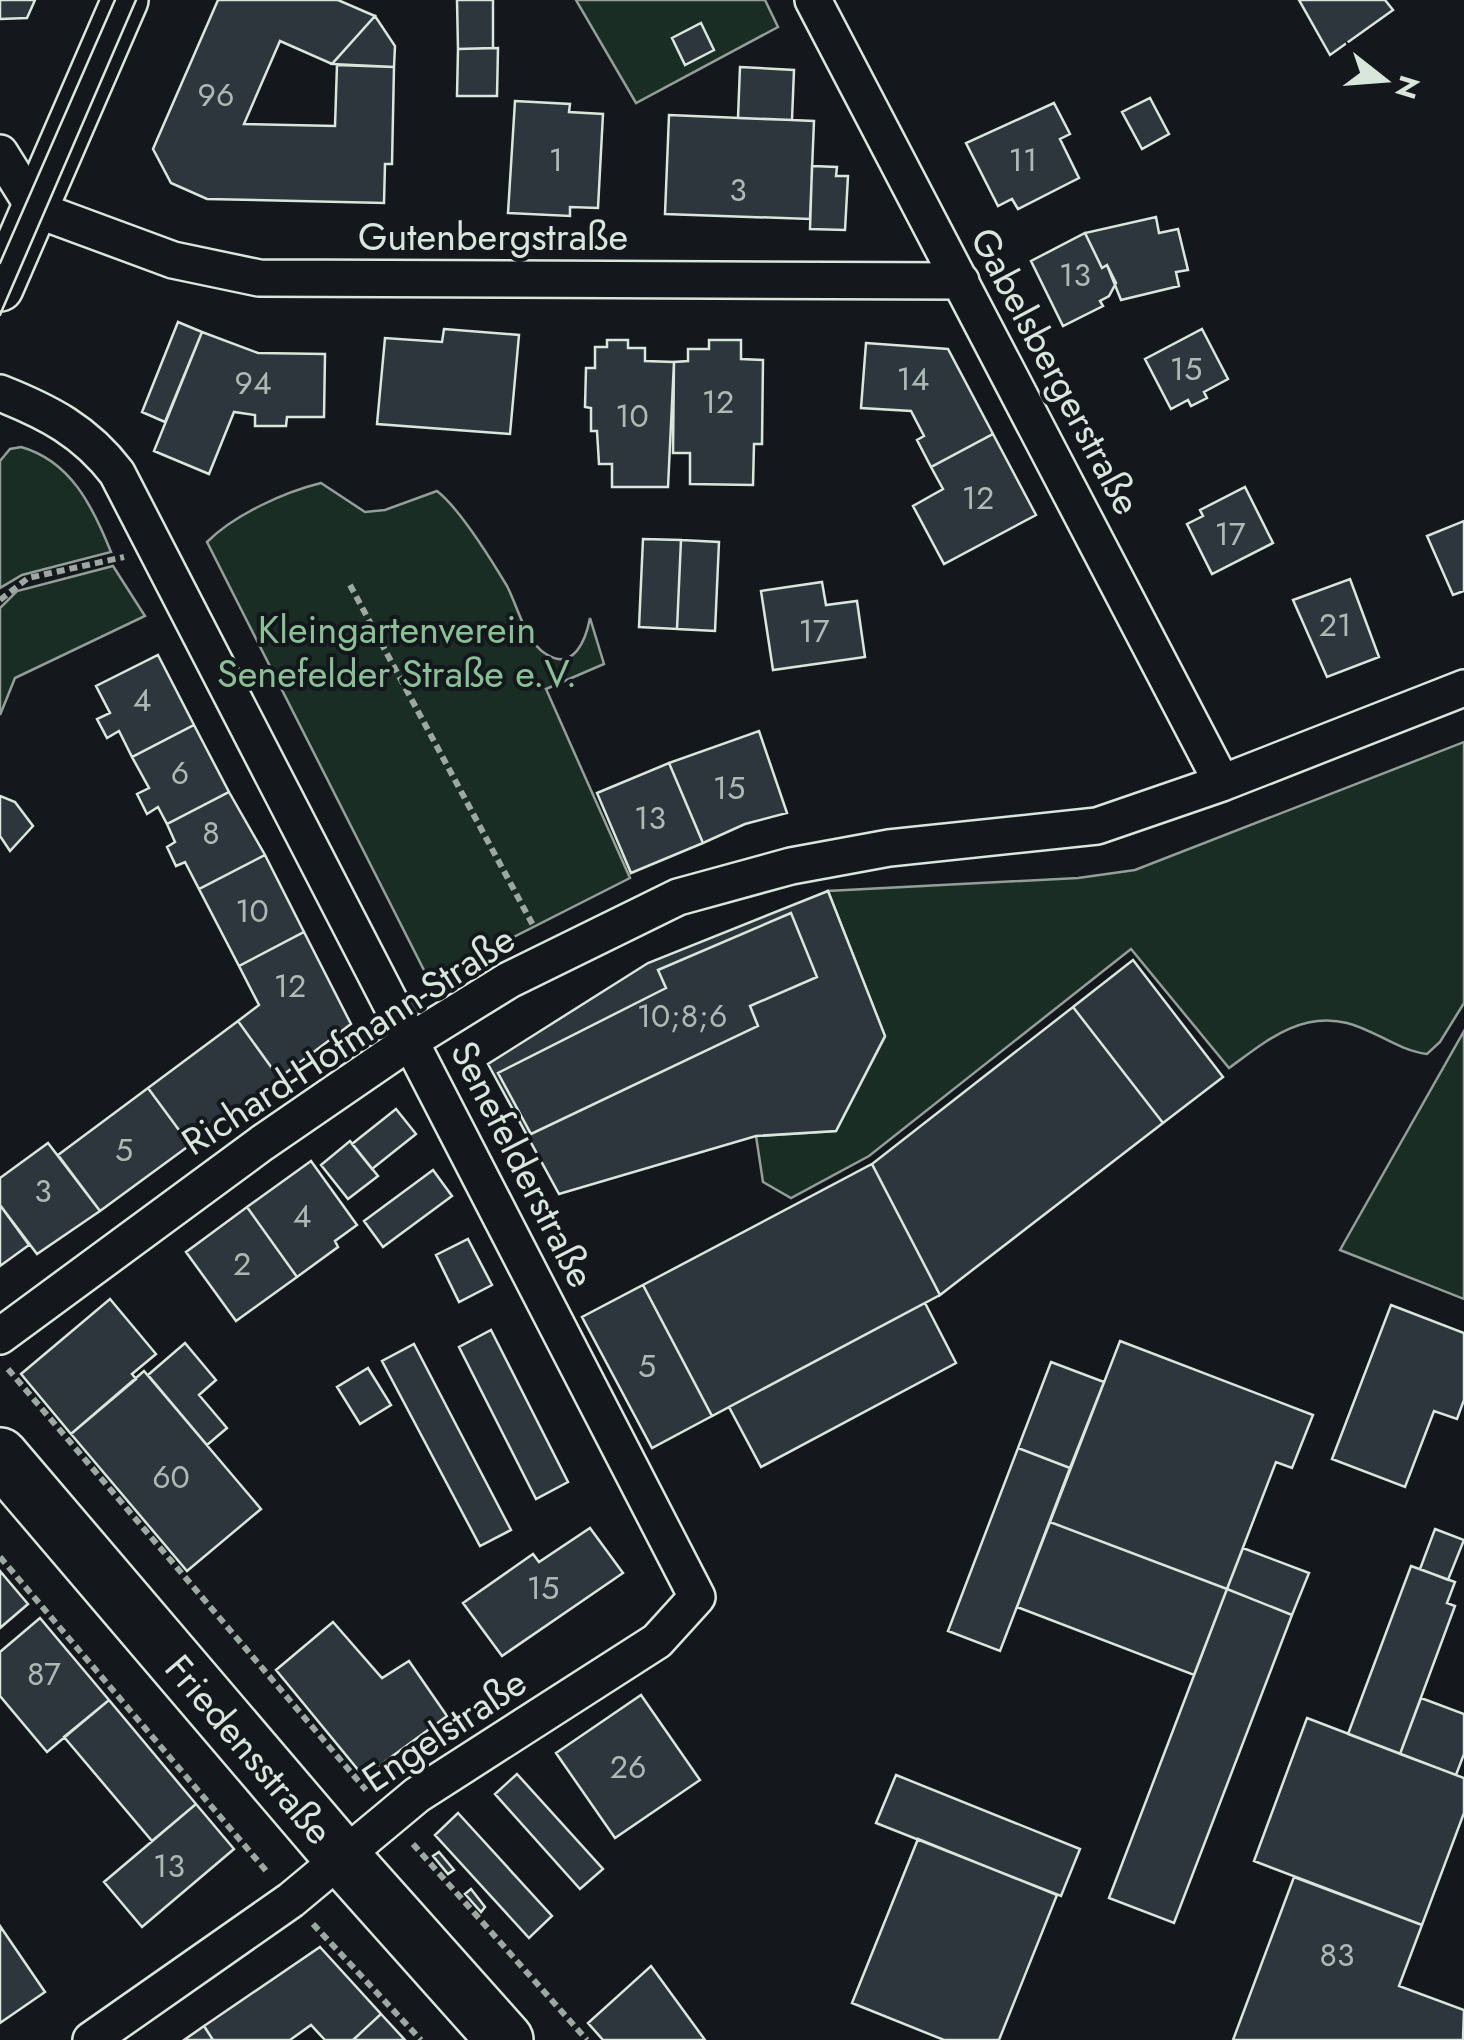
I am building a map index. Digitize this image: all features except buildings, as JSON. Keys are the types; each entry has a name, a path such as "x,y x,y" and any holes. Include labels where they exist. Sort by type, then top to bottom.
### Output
{"main road":[{"name":"Friedensstraße","path":"0,1456 340,1855 505,2040"}],"street":[{"path":"0,288 125,0"},
{"name":"Gabelsbergerstraße","path":"813,0 1222,783"},
{"path":"0,153 35,209"},
{"name":"Gutenbergstraße","path":"35,209 173,260 259,278 962,282"},
{"name":"Senefelderstraße","path":"0,393 55,416 96,444 117,473 697,1597"},
{"name":"Richard-Hofmann-Straße","path":"0,1336 262,1142 412,1040 551,958 678,897 791,866 889,848 1097,826 1222,783 1464,688"},
{"name":"Engelstraße","path":"91,2040 292,1900 389,1817 657,1641 697,1597"}],"path":[{"path":"0,600 28,578 123,558 152,542"},
{"path":"350,585 551,958"},
{"path":"0,1360 389,1817 587,2040"},
{"path":"0,1557 292,1900 421,2040"}],"green space":[{"path":"576,0 765,0 778,27 636,103"},
{"path":"21,447 54,463 67,475 88,503 111,552 22,575 0,588 0,461 10,449"},
{"name":"Kleingartenverein Senefelder Straße e.V.","path":"321,483 365,512 385,510 437,491 484,549 539,648 556,658 571,656 582,643 590,618 604,664 546,689 630,878 429,980 207,542 260,506"},
{"path":"113,566 145,616 15,678 0,715 0,608 17,591"},
{"path":"1464,742 1464,1003 1440,1042 1427,1054 1347,1023 1314,1021 1284,1031 1229,1068 1131,949 869,1156 791,1198 763,1182 756,1136 836,1131 885,1037 828,891 1078,878 1135,870"},
{"path":"1464,1031 1464,1299 1340,1250"}],"tram line":[{"path":"0,263 115,0"},
{"path":"0,315 136,0"}]}
